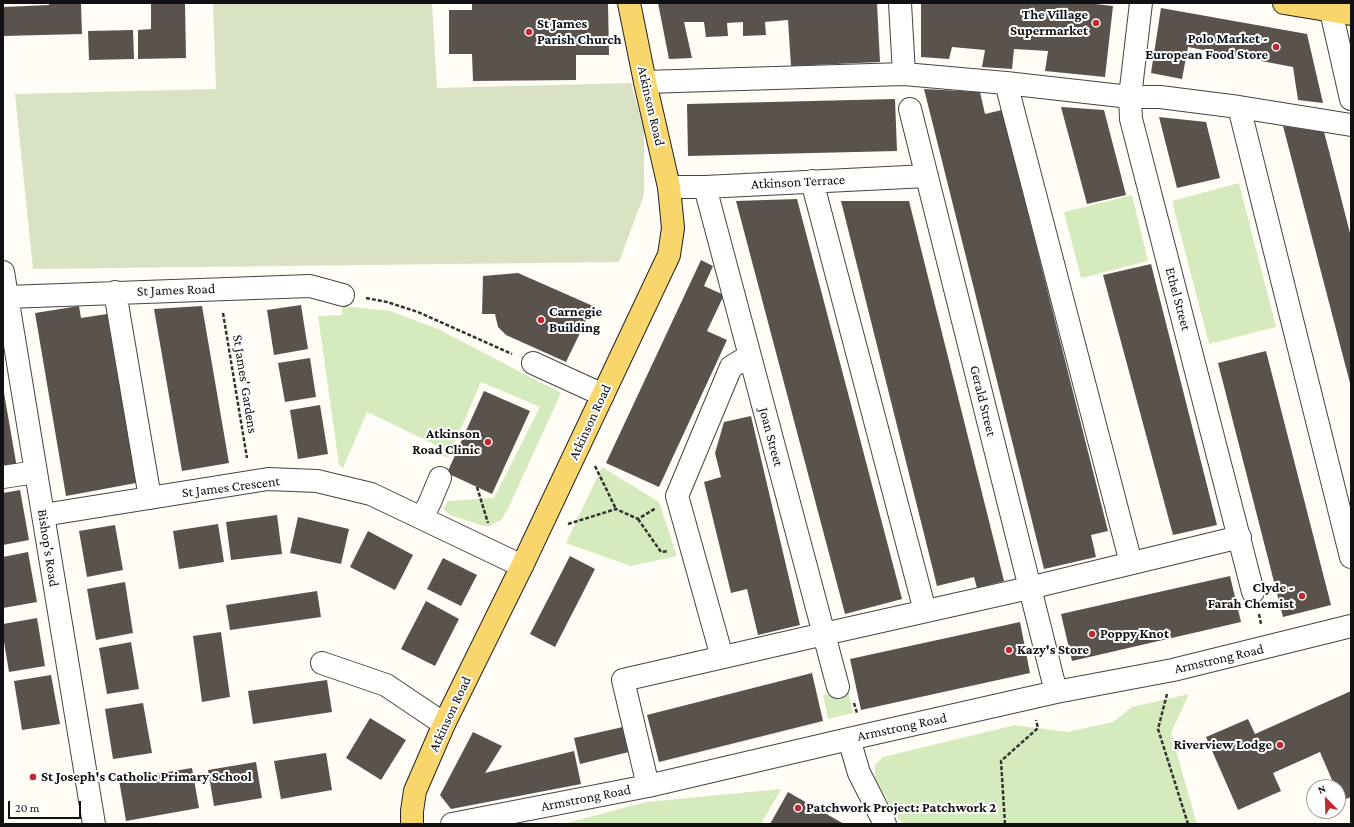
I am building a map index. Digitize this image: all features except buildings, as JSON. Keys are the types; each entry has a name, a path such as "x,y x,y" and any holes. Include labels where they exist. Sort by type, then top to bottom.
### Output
{"main road":[{"name":"Atkinson Road","path":"412,824 415,791 444,724 538,533 669,255 673,228 669,187 629,3"},
{"path":"1284,3 1341,13"}],"street":[{"path":"900,3 904,74"},
{"name":"Ethel Street","path":"1141,3 1130,97 1131,119 1253,592"},
{"path":"1341,13 1351,99"},
{"path":"645,82 904,74 1006,83 1130,97 1160,97 1239,107 1351,125"},
{"path":"1006,83 1131,563"},
{"path":"1239,107 1351,557"},
{"name":"Gerald Street","path":"910,109 1056,692"},
{"name":"Atkinson Terrace","path":"669,187 705,187 927,176"},
{"path":"812,181 925,611"},
{"name":"Joan Street","path":"705,187 838,687"},
{"name":"Bishop's Road","path":"3,272 94,824"},
{"name":"St James Road","path":"7,297 310,286 344,295"},
{"path":"115,292 150,498"},
{"path":"722,657 677,496 731,367 749,356"},
{"path":"533,363 603,395"},
{"path":"3,477 36,472"},
{"path":"422,518 440,478"},
{"name":"St James Crescent","path":"43,515 268,479 317,481 371,494 522,566"},
{"path":"648,786 623,680 1030,588 1240,537"},
{"name":"Armstrong Road","path":"452,824 648,786 856,737 1031,699 1056,692 1173,670 1351,626"},
{"path":"322,663 386,685 444,724"},
{"path":"856,737 859,773 885,824"}],"path":[{"name":"St James' Gardens","path":"219,289 251,482"},
{"path":"344,295 387,302 418,312 533,363"},
{"path":"582,438 616,509 638,519 661,552 691,546"},
{"path":"477,487 496,553"},
{"path":"638,519 677,496"},
{"path":"538,533 616,509"},
{"path":"1253,592 1267,647"},
{"path":"1173,670 1158,729 1188,824"},
{"path":"838,687 850,686 856,737"},
{"path":"1005,824 1001,761 1038,728 1031,699"}],"green space":[{"path":"213,3 432,3 437,88 631,83 644,130 644,195 619,262 33,269 15,94 216,89"},
{"path":"1239,183 1276,327 1209,344 1172,201"},
{"path":"1132,195 1148,261 1081,278 1064,212"},
{"path":"342,306 390,311 438,329 561,393 507,511 501,520 489,526 484,526 450,515 443,509 448,501 494,498 540,407 481,382 448,458 440,454 442,448 367,412 343,468 339,465 318,316 342,315"},
{"path":"602,467 659,502 677,556 631,566 566,543"},
{"path":"848,690 853,713 828,719 823,695"},
{"path":"1189,694 1171,733 1197,824 904,824 898,818 875,779 875,765 883,757 1015,725 1067,732 1113,722 1132,707"},
{"path":"781,789 761,824 563,824 646,802"}],"place":[{"name":"The Village Supermarket","path":"1096,23"},
{"name":"St James Parish Church","path":"529,32"},
{"name":"Polo Market - European Food Store","path":"1276,47"},
{"name":"Carnegie Building","path":"541,320"},
{"name":"Atkinson Road Clinic","path":"488,442"},
{"name":"Clyde - Farah Chemist","path":"1302,596"},
{"name":"Poppy Knot","path":"1092,634"},
{"name":"Kazy's Store","path":"1009,650"},
{"name":"Riverview Lodge","path":"1280,745"},
{"name":"St Joseph's Catholic Primary School","path":"33,777"},
{"name":"Patchwork Project: Patchwork 2","path":"798,808"}]}
